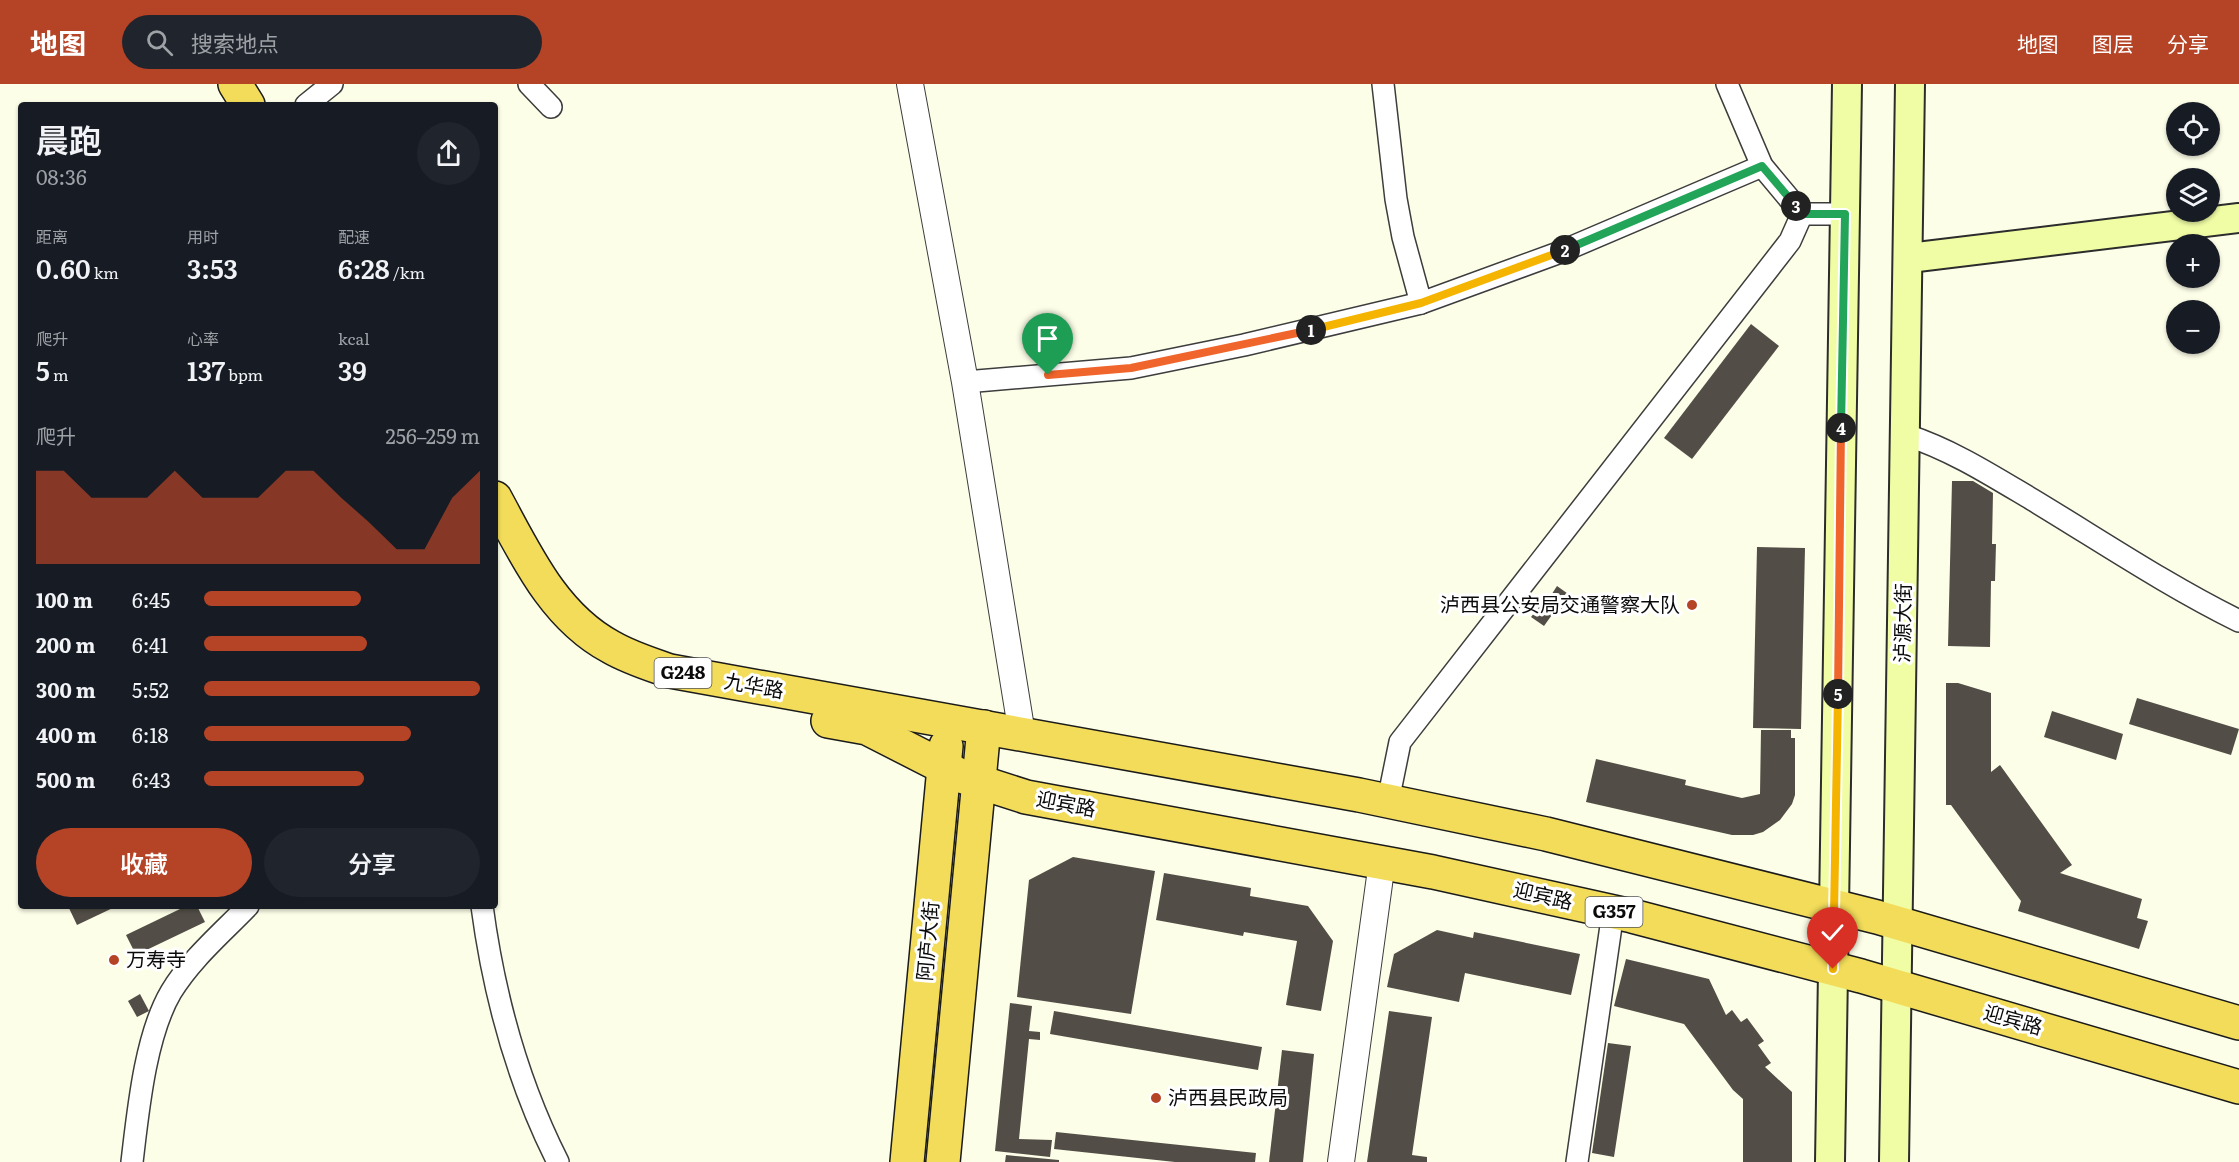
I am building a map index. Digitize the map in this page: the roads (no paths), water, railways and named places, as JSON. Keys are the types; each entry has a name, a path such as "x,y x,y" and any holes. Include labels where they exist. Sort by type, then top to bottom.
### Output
{"highway":[{"path":"210,84 221,102"},
{"path":"235,84 246,102"},
{"name":"九华路","path":"498,504 531,564 559,605 591,634 627,655 670,671 949,721"},
{"name":"九华路","path":"498,547 542,619 598,665 665,692 867,728 944,767"},
{"name":"G248","path":"949,721 984,727"},
{"name":"阿庐大街","path":"907,1162 949,721"},
{"path":"943,1162 984,727 1388,801 1579,842 1898,923 2239,1023"},
{"name":"迎宾路","path":"944,767 979,783 1053,803 1382,862 1613,912 1833,969 2239,1087"}],"main road":[{"path":"1830,1162 1847,84"},
{"name":"泸源大街","path":"1894,1162 1910,84"},
{"path":"1909,258 2239,218"}],"street":[{"path":"310,102 332,84"},
{"path":"529,84 551,106"},
{"path":"910,84 965,382 1022,734"},
{"path":"1383,84 1399,218 1421,303"},
{"path":"1727,84 1762,166 1802,214"},
{"path":"965,382 1131,368 1254,343 1421,303 1518,269 1762,166"},
{"path":"1802,214 1845,214"},
{"path":"1388,801 1400,742 1790,241 1802,214"},
{"path":"1906,435 1938,446 1980,468 2239,621"},
{"path":"1341,1162 1382,862"},
{"path":"132,1162 145,1077 164,1006 189,967 245,909"},
{"path":"483,909 500,1006 517,1067 527,1097 558,1162"},
{"path":"1577,1162 1613,912"}],"place":[{"name":"泸西县公安局交通警察大队","path":"1692,605"},
{"name":"万寿寺","path":"114,960"},
{"name":"泸西县民政局","path":"1156,1098"}]}
